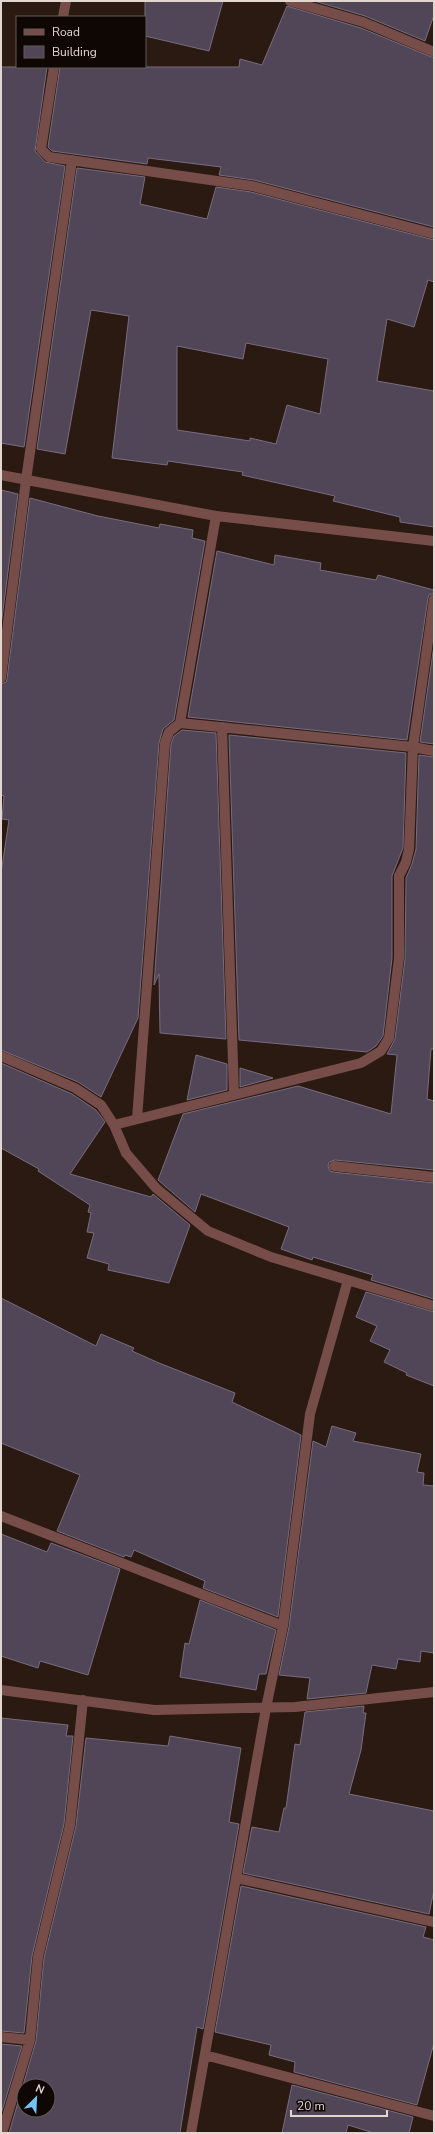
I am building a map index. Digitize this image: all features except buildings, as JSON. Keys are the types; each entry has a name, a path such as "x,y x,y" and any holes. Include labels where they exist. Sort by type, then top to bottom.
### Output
{"street":[{"path":"63,16 66,1"},
{"path":"290,1 363,22 434,52"},
{"path":"54,68 40,148 49,157 252,186 434,234"},
{"path":"1,678 26,480 72,160"},
{"path":"1,475 216,516 434,541"},
{"path":"137,1119 165,743 169,732 180,723 216,516"},
{"path":"114,1125 361,1063 382,1051 389,1038 399,958 399,876 406,862 409,850 413,747 434,599"},
{"path":"180,723 413,747 434,751"},
{"path":"222,727 234,1094"},
{"path":"1,1056 75,1088 101,1105 114,1125 126,1153 156,1188 208,1231 271,1257 434,1306"},
{"path":"334,1166 434,1177"},
{"path":"191,2133 266,1708 283,1626 310,1414 348,1280"},
{"path":"1,1516 283,1626"},
{"path":"1,1690 154,1710 295,1707 434,1692"},
{"path":"2,2133 30,2040 38,1957 70,1824 83,1700"},
{"path":"236,1878 434,1922"},
{"path":"1,2037 30,2040"},
{"path":"205,2055 434,2116"}]}
